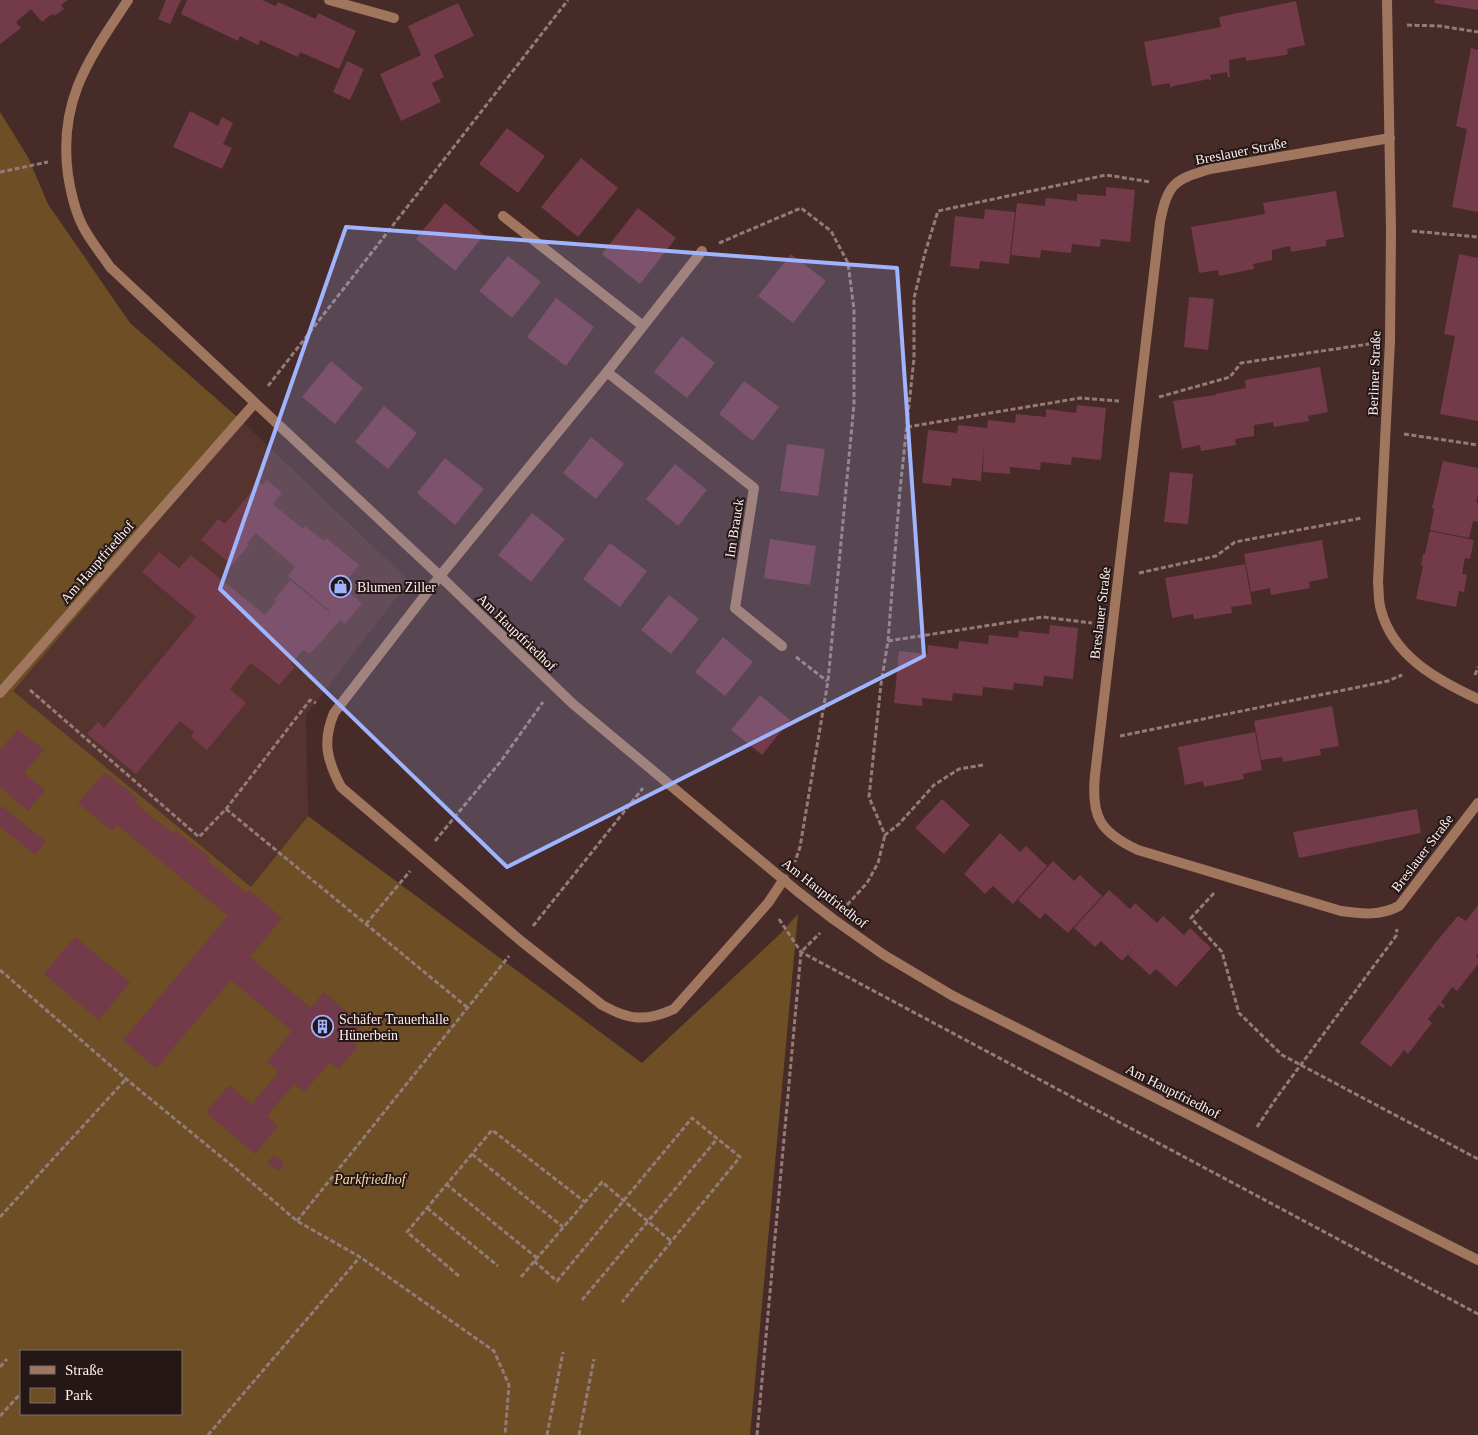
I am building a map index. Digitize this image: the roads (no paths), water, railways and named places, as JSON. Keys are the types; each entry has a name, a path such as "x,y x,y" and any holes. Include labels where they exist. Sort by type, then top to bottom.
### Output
{"street":[{"name":"Am Hauptfriedhof","path":"128,0 96,47 78,83 68,119 66,158 70,194 85,231 110,267 254,404 440,576 554,687 784,879 834,919 884,955 953,996 1478,1260"},
{"path":"329,0 394,18"},
{"name":"Berliner Straße","path":"1388,0 1391,230 1390,341 1378,582 1380,609 1389,630 1401,650 1420,667 1478,699"},
{"name":"Breslauer Straße","path":"1390,138 1210,169 1187,176 1172,186 1164,202 1160,222 1099,740 1093,796 1094,808 1099,820 1108,831 1120,842 1138,850 1341,911 1355,913 1388,912 1399,906 1478,804"},
{"path":"503,216 643,326"},
{"path":"702,250 607,372 440,576 334,713 328,727 326,742 330,764 341,786 521,941 602,1005 616,1013 643,1018 657,1016 674,1009 768,902 784,879"},
{"name":"Im Brauck","path":"607,372 754,488 735,608 782,646"},
{"name":"Am Hauptfriedhof","path":"0,693 254,404"}],"place":[{"name":"Blumen Ziller","path":"341,587"},
{"name":"Schäfer Trauerhalle Hünerbein","path":"323,1027"}],"park label":[{"name":"Parkfriedhof","path":"370,1179"}]}
